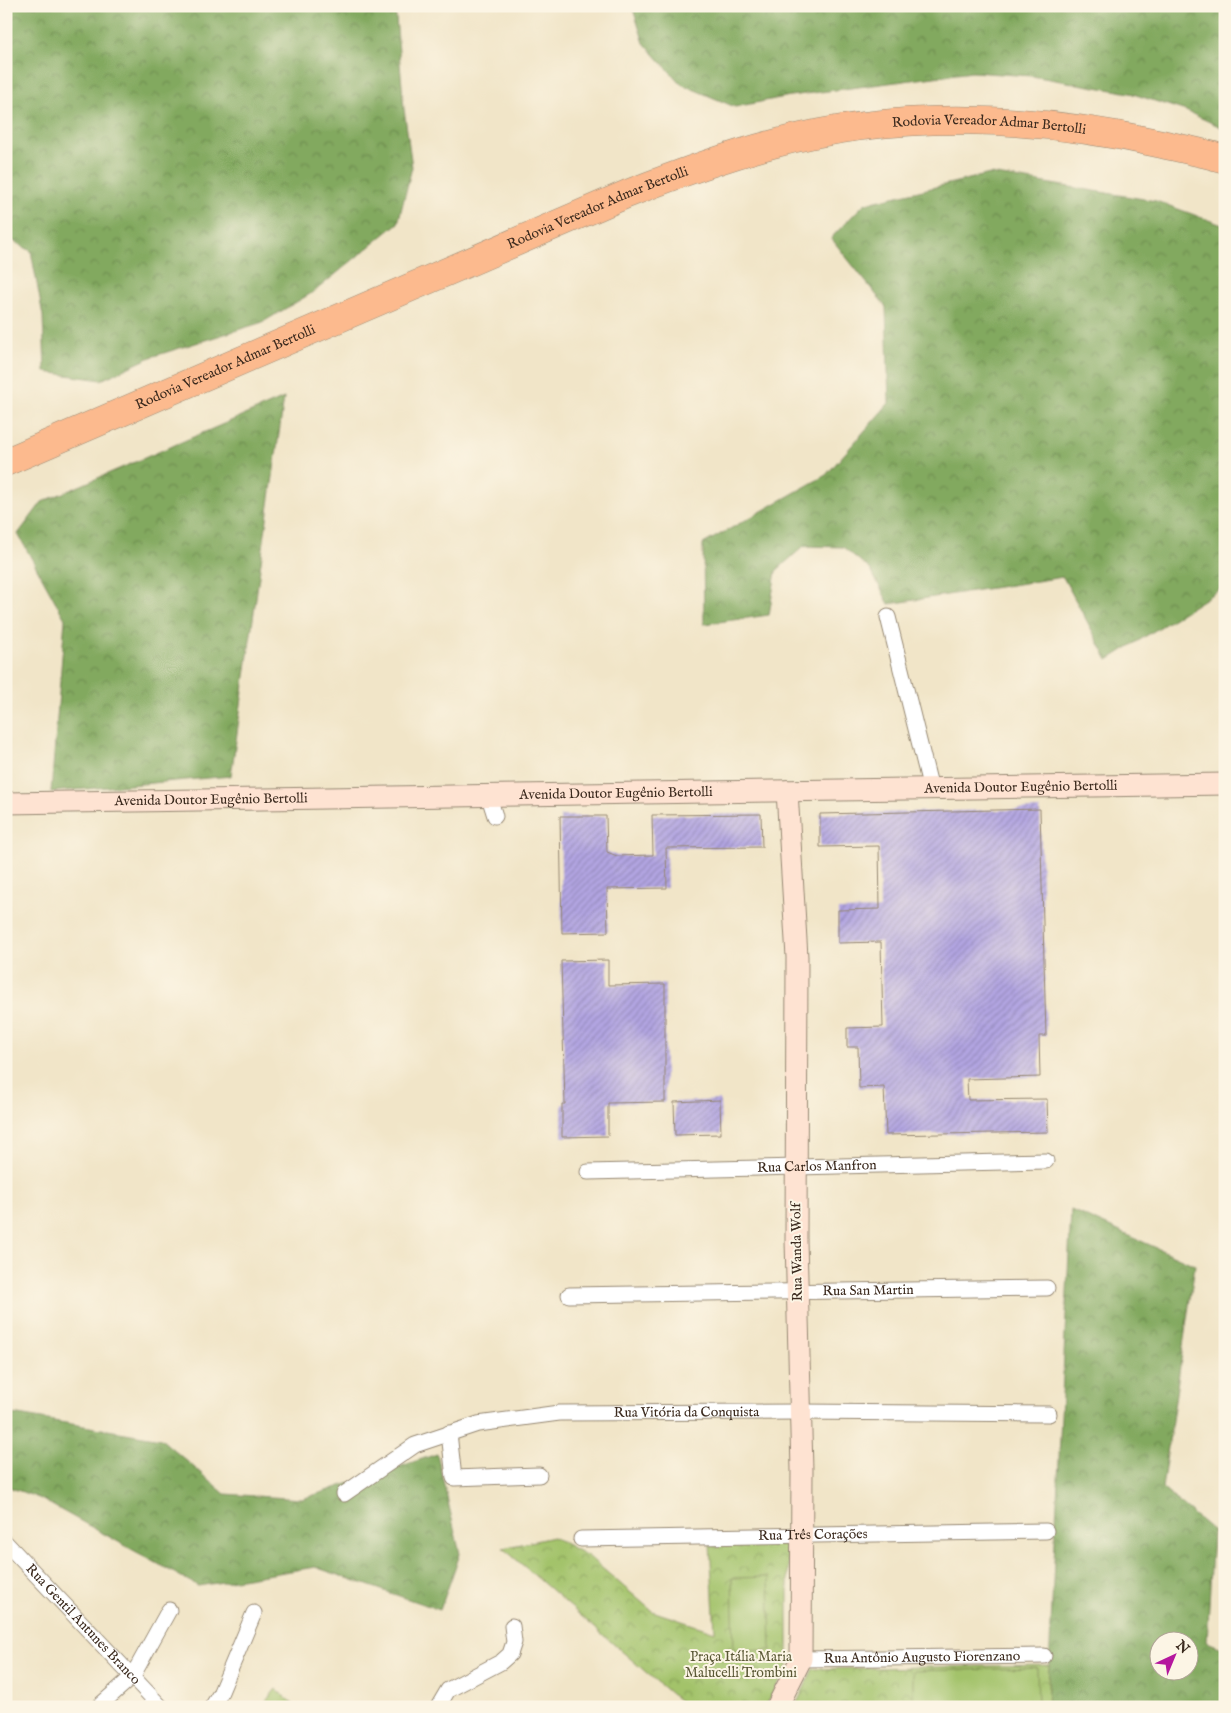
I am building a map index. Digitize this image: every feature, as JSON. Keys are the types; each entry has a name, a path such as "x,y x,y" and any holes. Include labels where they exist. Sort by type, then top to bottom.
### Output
{"highway":[{"name":"Rodovia Vereador Admar Bertolli","path":"6,462 627,194 700,166 775,143 853,128 923,121 988,121 1055,126 1132,138 1225,159"}],"street":[{"path":"888,617 931,789"},
{"name":"Avenida Doutor Eugênio Bertolli","path":"6,803 492,806 788,791 1225,784"},
{"name":"Rua Wanda Wolf","path":"777,1707 801,1659 802,1470 796,1167 797,956 788,791"},
{"name":"Rua Carlos Manfron","path":"588,1172 1046,1161"},
{"name":"Rua San Martin","path":"569,1295 1047,1288"},
{"name":"Rua Vitória da Conquista","path":"344,1494 415,1445 478,1424 559,1413 1050,1414"},
{"path":"448,1433 454,1478 539,1475"},
{"name":"Rua Três Corações","path":"580,1539 1046,1531"},
{"name":"Rua Gentil Antunes Branco","path":"6,1543 161,1707"},
{"path":"98,1707 132,1677 169,1610"},
{"path":"212,1707 254,1613"},
{"path":"438,1707 448,1690 501,1662 510,1654 514,1642 512,1626"},
{"name":"Rua Antônio Augusto Fiorenzano","path":"801,1659 1044,1656"}],"green space":[{"path":"6,6 395,6 404,109 412,167 398,223 315,291 263,322 151,357 101,380 45,372 43,316 31,251 6,237"},
{"path":"632,6 1225,6 1225,129 1186,111 1130,93 1032,76 972,72 790,96 735,107 681,84 644,43"},
{"path":"990,174 1156,201 1225,226 1225,586 1108,660 1063,577 889,604 870,569 843,547 804,546 776,571 769,615 704,624 703,544 826,475 889,403 886,307 831,238 864,204"},
{"path":"284,398 231,776 51,792 65,619 18,534 42,502"},
{"path":"1071,1210 1195,1265 1162,1488 1213,1531 1207,1642 1225,1649 1225,1707 1047,1707"},
{"path":"6,1413 161,1439 225,1494 302,1499 437,1454 460,1554 440,1610 315,1567 198,1586 39,1498 6,1486"},
{"name":"Praça Itália Maria Malucelli Trombini","path":"553,1537 588,1556 652,1611 715,1632 710,1544 788,1542 788,1666 765,1707 686,1707 503,1548"},
{"path":"769,1577 771,1650 734,1651 732,1578"},
{"path":"1049,1665 1047,1707 795,1707 813,1669"},
{"path":"1037,1668 1038,1707 913,1707 913,1671"},
{"path":"276,1689 296,1707 261,1707"}],"building":[{"path":"1040,809 1046,1036 1039,1036 1040,1077 967,1079 968,1100 1047,1099 1048,1132 886,1135 884,1087 859,1088 858,1047 847,1047 847,1028 883,1027 881,942 838,943 838,910 880,909 879,846 820,847 820,814"},
{"path":"761,814 762,847 666,848 667,888 607,889 608,932 562,933 560,816 606,816 607,852 617,856 653,855 652,815"},
{"path":"608,960 608,985 665,984 665,1102 608,1103 608,1136 562,1137 562,1104 565,1104 561,961"},
{"path":"720,1100 721,1134 675,1135 674,1102"}]}
